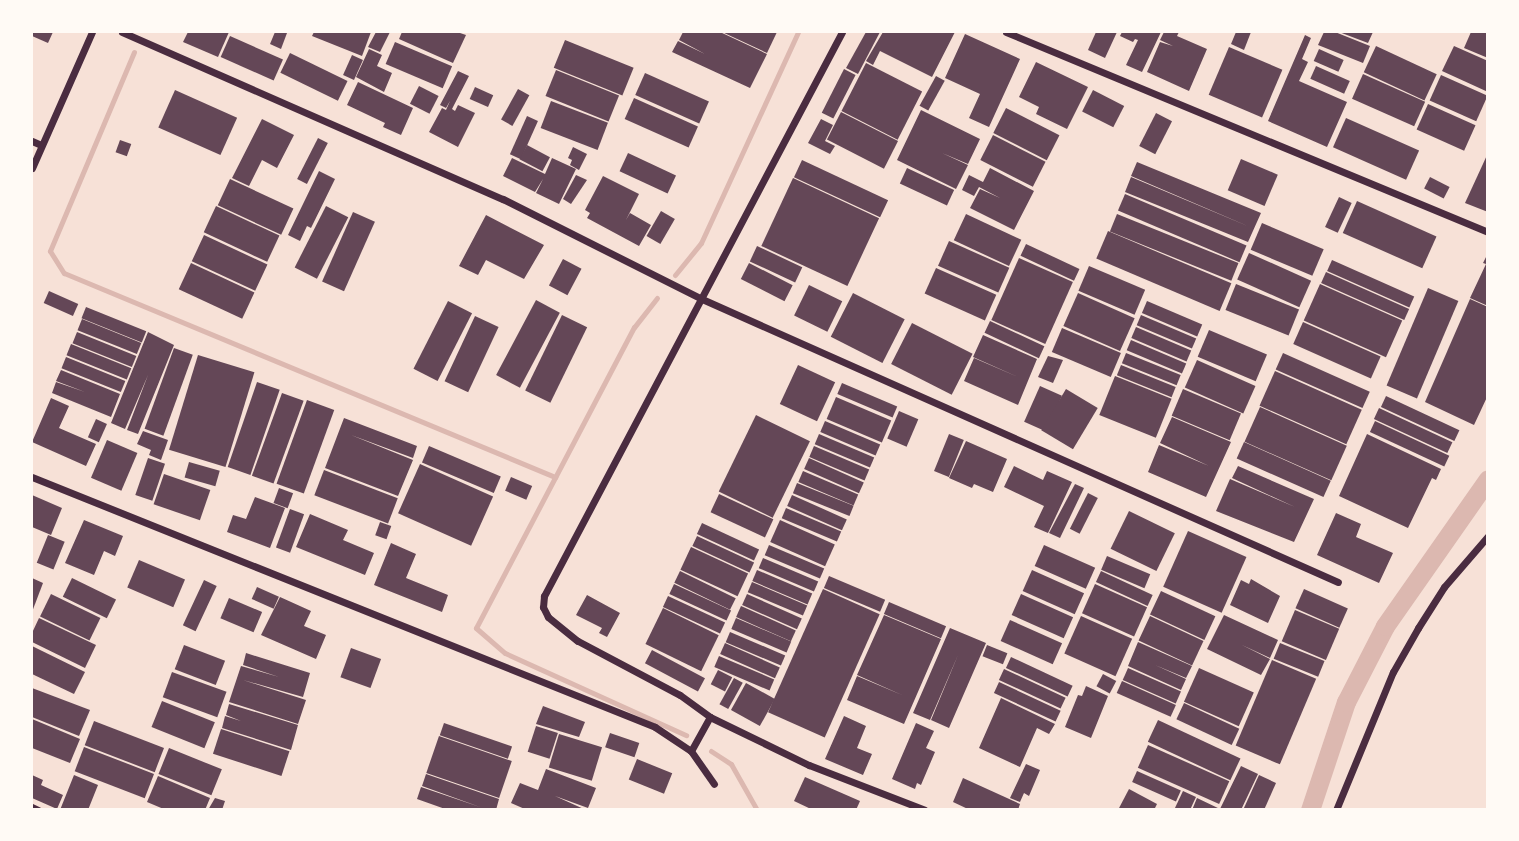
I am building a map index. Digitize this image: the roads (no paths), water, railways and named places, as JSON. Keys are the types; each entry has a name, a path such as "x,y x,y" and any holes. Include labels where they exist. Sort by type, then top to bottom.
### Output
{"street":[{"path":"32,168 92,32"},
{"path":"122,32 503,199 702,299 1338,582"},
{"path":"842,32 544,596 542,607 548,617 578,641 680,695 710,717 809,765 925,810"},
{"path":"1006,32 1488,232"},
{"path":"32,141 41,145"},
{"path":"32,477 582,695 655,727 691,751 714,784"},
{"path":"1336,810 1393,672 1444,587 1488,536"},
{"path":"691,751 710,717"},
{"path":"32,807 38,810"}],"waterway":[{"path":"675,275 701,243 798,32"},
{"path":"134,52 50,251 64,273 555,477"},
{"path":"657,298 634,327 476,628 505,653 686,735"},
{"path":"1310,810 1346,702 1385,626 1488,479"},
{"path":"711,751 731,764 757,810"}]}
